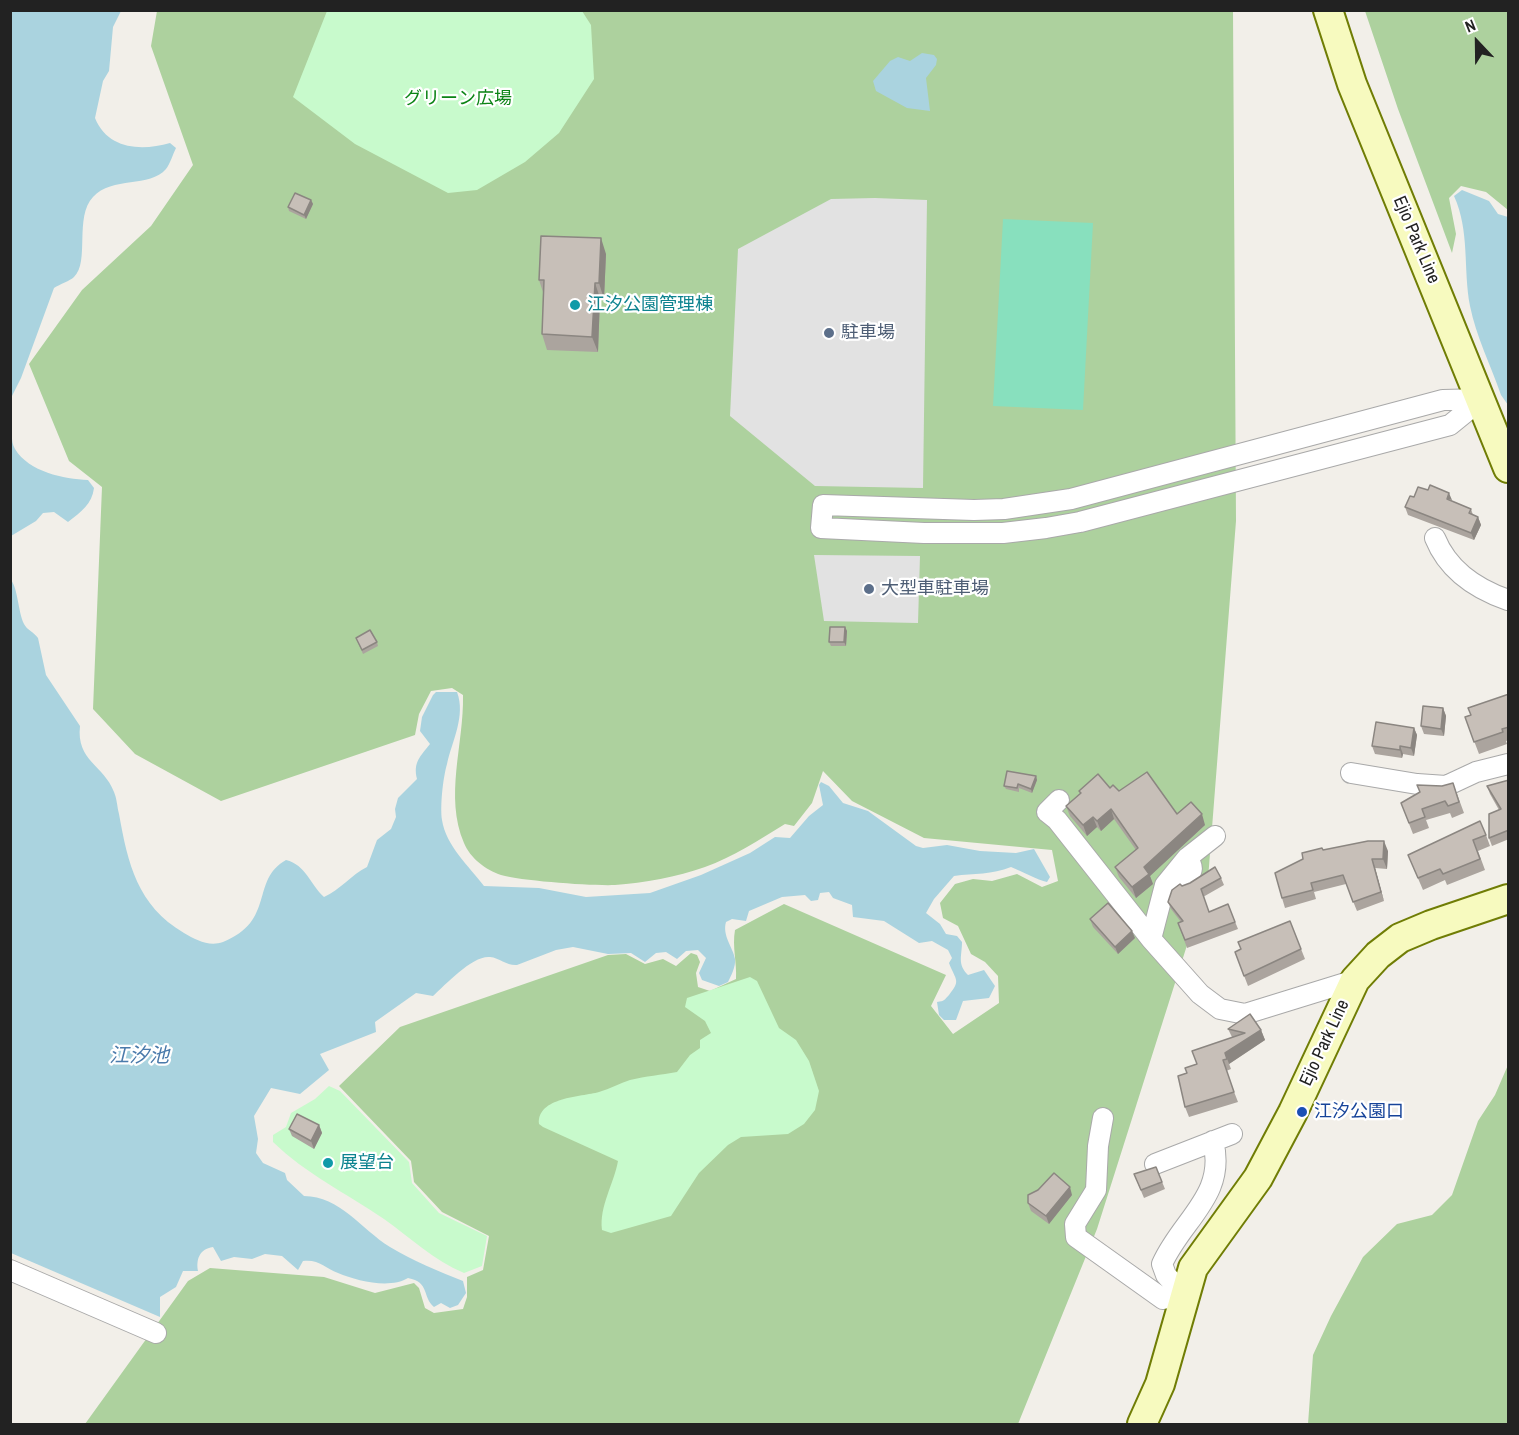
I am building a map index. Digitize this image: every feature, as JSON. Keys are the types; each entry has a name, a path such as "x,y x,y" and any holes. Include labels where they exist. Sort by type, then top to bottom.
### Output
{"main road":[{"name":"Ejio Park Line","path":"1328,10 1357,95 1482,399 1502,436 1509,468"},
{"name":"Ejio Park Line","path":"1142,1425 1160,1384 1193,1268 1258,1178 1293,1112 1355,980 1378,956 1400,938 1509,899"}],"street":[{"path":"1482,399 1450,424 1080,522 1003,533 924,533 821,528 824,505 974,510 1004,509 1071,499 1443,400 1482,399"},
{"path":"1435,537 1450,564 1470,582 1488,593 1509,600"},
{"path":"1351,773 1398,782 1446,786 1476,772 1509,764"},
{"path":"1398,782 1402,803"},
{"path":"1059,800 1047,812 1057,820 1151,939 1200,994 1220,1009 1245,1014 1355,980"},
{"path":"1151,939 1166,885 1187,858 1215,836"},
{"path":"1187,858 1193,864 1193,870 1187,880"},
{"path":"1103,1118 1098,1146 1096,1190 1075,1224 1076,1237 1163,1299 1184,1295"},
{"path":"1155,1164 1222,1137 1215,1178 1204,1200 1162,1264 1166,1275 1184,1295"},
{"path":"10,1270 156,1333"}],"green space":[{"path":"157,11 1233,11 1236,521 1208,879 1097,1229 1018,1424 85,1424 188,1281 210,1268 324,1277 375,1293 414,1283 419,1288 425,1308 434,1313 463,1309 467,1297 467,1277 483,1270 489,1236 442,1212 414,1182 411,1161 339,1086 400,1027 608,955 626,954 645,964 663,959 676,966 691,953 697,955 700,962 696,973 698,987 710,991 736,979 735,930 784,904 946,975 931,1006 953,1034 999,1003 998,976 985,962 971,954 958,926 943,918 940,903 955,884 973,879 992,881 1017,874 1042,887 1058,881 1052,850 924,838 852,801 823,771 812,803 794,826 785,824 736,853 694,871 660,879 615,885 557,883 501,875 484,867 470,854 458,825 455,789 463,695 452,688 431,691 419,714 415,735 221,801 135,754 93,709 102,487 69,461 29,364 82,290 151,226 193,165 151,46"},
{"name":"グリーン広場","path":"327,11 582,11 591,25 594,79 559,133 525,162 477,190 448,193 355,144 293,97"},
{"path":"1365,11 1508,11 1508,210 1486,192 1461,186 1449,198 1456,234 1452,253 1398,109"},
{"path":"1003,219 1093,223 1083,410 993,406"},
{"path":"750,977 757,981 779,1028 796,1040 809,1061 819,1091 815,1110 804,1124 788,1134 741,1137 728,1145 699,1173 671,1216 611,1233 602,1230 603,1212 618,1161 543,1127 539,1124 540,1115 552,1103 599,1092 642,1077 677,1072 690,1055 700,1048 700,1040 711,1033 705,1021 685,1007 687,998"},
{"path":"1508,1065 1508,1424 1308,1424 1313,1355 1363,1257 1397,1224 1432,1215 1452,1195 1478,1121 1495,1095"},
{"path":"329,1086 340,1091 409,1162 412,1183 439,1213 487,1236 482,1266 464,1273 442,1262 384,1219 313,1174 273,1142 273,1135 286,1127 291,1113 315,1099"}],"shaded area":[{"name":"駐車場","path":"831,199 927,200 923,488 815,486 730,416 738,249"},
{"name":"大型車駐車場","path":"814,555 920,556 918,623 824,621"}],"water":[{"path":"11,10 121,11 113,27 109,71 103,81 95,118 108,137 127,146 148,147 170,143 176,148 166,169 159,175 141,181 110,186 93,197 87,206 79,270 74,277 54,288 21,378 11,398"},
{"path":"922,53 934,55 937,59 936,65 926,78 930,111 907,108 876,91 873,81 890,61 898,57 910,61"},
{"path":"1462,190 1489,201 1498,214 1508,217 1508,405 1501,395 1484,351 1470,306 1464,236 1454,196"},
{"path":"11,421 13,446 21,457 48,473 88,480 94,488 88,503 68,522 54,512 43,513 36,521 11,536"},
{"name":"江汐池","path":"11,580 24,624 38,638 46,675 80,726 80,738 86,755 104,775 114,792 126,850 137,882 155,910 168,922 203,942 213,944 223,942 239,933 250,923 257,912 268,878 275,868 286,860 293,862 303,870 324,897 367,867 377,840 391,829 396,817 395,809 398,798 417,779 417,764 420,756 430,744 420,731 422,717 436,692 457,692 460,710 443,784 441,814 444,829 453,847 484,886 539,888 586,897 650,893 701,875 750,853 775,837 790,838 809,816 823,805 819,785 821,782 829,786 843,803 868,811 916,846 923,848 947,845 980,851 1016,853 1034,849 1050,877 1047,882 1011,867 990,873 954,876 934,899 926,913 940,924 946,934 957,936 962,942 962,967 968,975 984,970 995,986 989,998 963,1001 956,1020 944,1020 939,1015 937,1002 945,999 956,983 949,963 952,958 948,950 932,941 919,943 884,921 853,917 852,905 833,898 829,892 820,893 818,900 811,901 805,895 782,897 749,911 746,921 732,919 726,922 725,932 735,962 728,982 719,986 702,980 699,973 706,958 698,950 686,951 677,959 666,952 656,953 645,962 631,953 608,954 573,947 556,950 517,965 490,957 476,961 460,971 433,996 416,993 375,1022 376,1032 320,1054 329,1070 300,1094 271,1088 254,1116 258,1139 256,1153 263,1163 285,1173 287,1180 304,1196 317,1197 339,1207 390,1247 463,1281 466,1293 458,1305 450,1308 441,1303 434,1307 423,1286 408,1278 392,1283 364,1281 309,1261 303,1261 298,1270 282,1256 265,1254 252,1259 234,1257 221,1261 213,1247 204,1250 200,1256 198,1271 183,1271 176,1287 160,1297 160,1317 11,1253"}],"building":[{"path":"295,193 311,200 304,215 288,207"},
{"name":"江汐公園管理棟","path":"541,236 601,238 599,283 595,283 592,337 542,334 544,280 539,280"},
{"path":"1430,485 1449,493 1447,499 1471,509 1469,513 1478,517 1471,533 1405,507 1410,496 1414,497 1418,487 1428,490"},
{"path":"830,627 845,627 844,642 829,642"},
{"path":"370,630 377,642 362,650 356,638"},
{"path":"1509,694 1509,727 1502,729 1503,732 1474,742 1465,717 1471,715 1468,708"},
{"path":"1423,706 1443,708 1441,729 1421,726"},
{"path":"1376,722 1414,728 1411,748 1400,746 1400,750 1372,746"},
{"path":"1007,771 1036,776 1031,789 1018,784 1017,788 1004,786"},
{"path":"1147,772 1177,814 1191,802 1202,814 1144,867 1149,874 1132,887 1115,867 1138,848 1111,809 1097,821 1093,817 1083,825 1066,806 1098,774 1110,788 1113,785 1119,791"},
{"path":"1509,780 1509,830 1489,838 1489,814 1501,809 1487,786"},
{"path":"1453,783 1459,802 1448,806 1445,801 1422,809 1425,817 1409,823 1401,803 1420,792 1417,785 1442,786"},
{"path":"1480,821 1486,835 1473,840 1480,859 1443,874 1440,869 1418,878 1408,855"},
{"path":"1368,841 1384,841 1383,859 1372,859 1381,892 1353,902 1343,875 1311,883 1313,890 1282,898 1275,873 1303,859 1302,853"},
{"path":"1215,867 1221,878 1201,889 1209,912 1228,904 1235,922 1185,940 1178,923 1183,921 1168,902 1172,890 1180,884 1182,886 1190,883"},
{"path":"1108,903 1132,931 1115,947 1090,919"},
{"path":"1290,921 1301,949 1244,976 1235,952 1241,949 1238,942"},
{"path":"1250,1014 1261,1030 1225,1053 1227,1059 1223,1060 1234,1092 1185,1107 1178,1076 1187,1073 1185,1068 1197,1064 1192,1051 1245,1033 1228,1029"},
{"path":"297,1114 319,1125 311,1141 289,1129"},
{"path":"1156,1167 1162,1182 1141,1190 1134,1174"},
{"path":"1054,1173 1070,1187 1046,1216 1028,1203 1028,1195 1038,1190"}],"place":[{"name":"江汐公園管理棟","path":"575,305"},
{"name":"駐車場","path":"829,333"},
{"name":"大型車駐車場","path":"869,589"},
{"name":"江汐公園口","path":"1302,1112"},
{"name":"展望台","path":"328,1163"}]}
